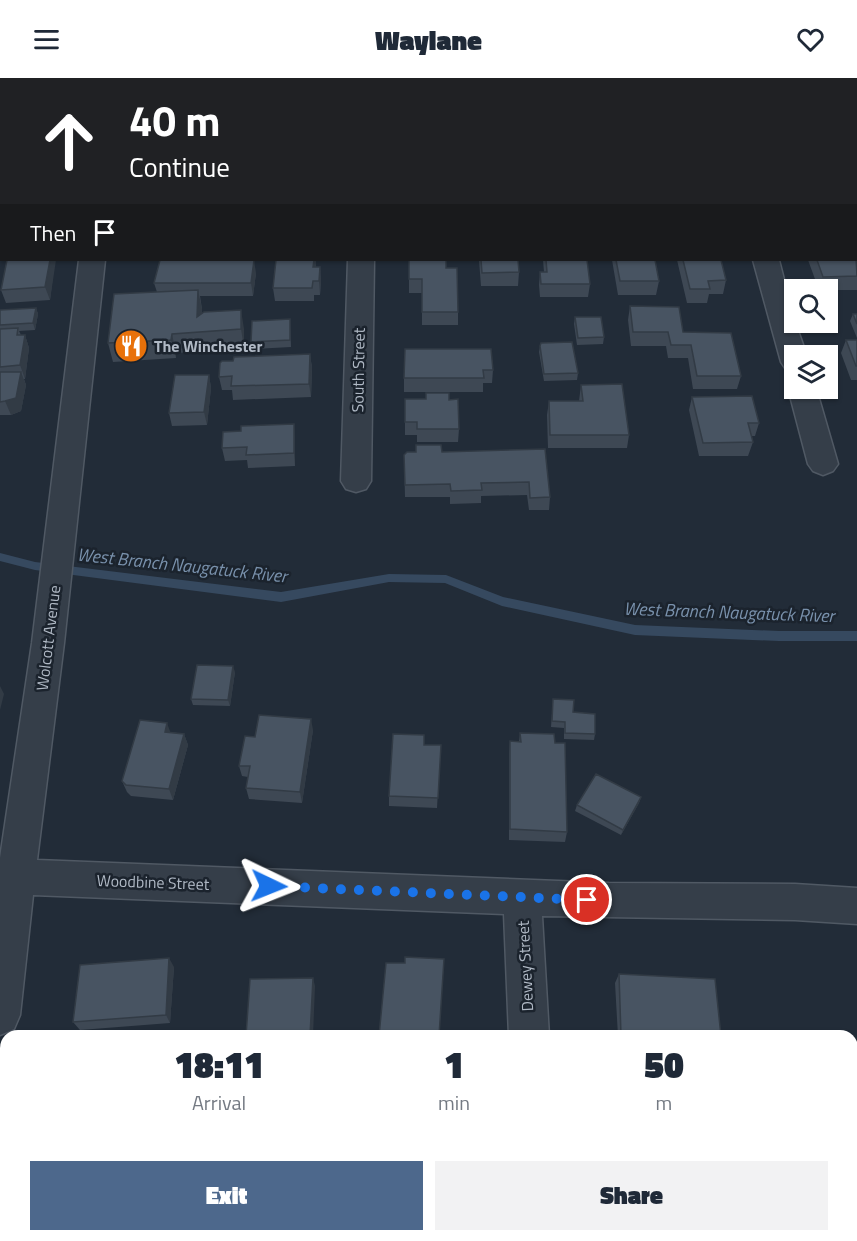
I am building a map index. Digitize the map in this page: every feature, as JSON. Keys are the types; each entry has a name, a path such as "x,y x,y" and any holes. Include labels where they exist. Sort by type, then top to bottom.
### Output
{"street":[{"name":"Wolcott Avenue","path":"0,1015 8,876 48,643 92,261"},
{"name":"South Street","path":"356,481 361,261"},
{"path":"766,261 790,345"},
{"path":"805,399 824,464"},
{"name":"Woodbine Street","path":"8,876 609,901 795,902 857,906"},
{"name":"Dewey Street","path":"522,896 529,1030"}],"building":[{"path":"7,261 50,261 45,287 1,290"},
{"path":"160,261 254,261 251,283 154,283"},
{"path":"276,261 314,261 313,267 320,267 319,281 313,281 312,288 273,288"},
{"path":"409,261 446,261 446,268 457,268 458,312 422,312 422,279 409,279"},
{"path":"481,261 518,261 519,272 482,273"},
{"path":"546,261 587,261 590,284 541,284 540,272 547,272"},
{"path":"616,261 655,261 659,281 620,281"},
{"path":"683,261 721,261 726,280 708,281 710,289 690,289"},
{"path":"817,261 856,261 857,276 823,277"},
{"path":"198,290 197,317 204,312 241,310 241,329 172,334 171,340 108,343 114,294"},
{"path":"630,306 679,307 683,332 731,333 741,376 697,376 691,345 671,345 668,332 633,332"},
{"path":"36,308 33,323 0,325 0,310"},
{"path":"575,317 601,317 604,337 578,338"},
{"path":"290,319 290,340 251,342 252,321"},
{"path":"18,328 17,335 25,335 20,365 0,367 0,329"},
{"path":"846,340 857,340 857,366 856,366"},
{"path":"572,342 578,373 544,374 541,343"},
{"path":"405,349 491,349 493,370 483,370 484,378 404,378"},
{"path":"310,354 309,384 231,386 232,376 219,377 220,363 233,361 234,357"},
{"path":"0,372 21,372 16,398 0,402"},
{"path":"175,375 209,375 204,412 169,413"},
{"path":"622,384 629,435 550,435 549,401 583,401 581,385"},
{"path":"426,393 449,393 449,400 458,399 459,429 417,429 417,422 405,422 405,399 426,399"},
{"path":"752,396 759,423 748,423 753,442 703,443 692,397"},
{"path":"294,424 294,453 246,455 247,447 222,448 223,432 241,431 241,426"},
{"path":"416,445 441,445 442,452 545,449 550,497 530,498 529,482 481,483 482,490 451,491 450,484 405,485 404,455 407,452 416,452"},
{"path":"197,665 233,666 228,700 191,699"},
{"path":"553,699 574,700 573,712 595,714 595,734 565,733 565,722 552,721"},
{"path":"259,715 311,719 300,792 246,788 250,766 239,766 245,736 255,737"},
{"path":"140,720 167,723 165,732 184,734 169,789 126,785 122,781"},
{"path":"520,733 554,734 555,743 565,743 567,832 510,829 510,741 521,742"},
{"path":"393,734 424,735 424,745 441,745 438,798 389,796"},
{"path":"596,774 641,797 623,830 577,805"},
{"path":"405,957 444,959 439,1030 380,1030 386,963 405,963"},
{"path":"169,958 166,1015 73,1022 80,965"},
{"path":"619,974 715,979 720,1030 621,1030"},
{"path":"313,978 310,1030 246,1030 250,979"}],"waterway":[{"name":"West Branch Naugatuck River","path":"0,557 35,566 281,597 389,578 446,579 502,601 635,630 779,636 857,636"}],"place":[{"name":"The Winchester","path":"131,346"}],"route":[{"path":"269,886 587,900"}]}
